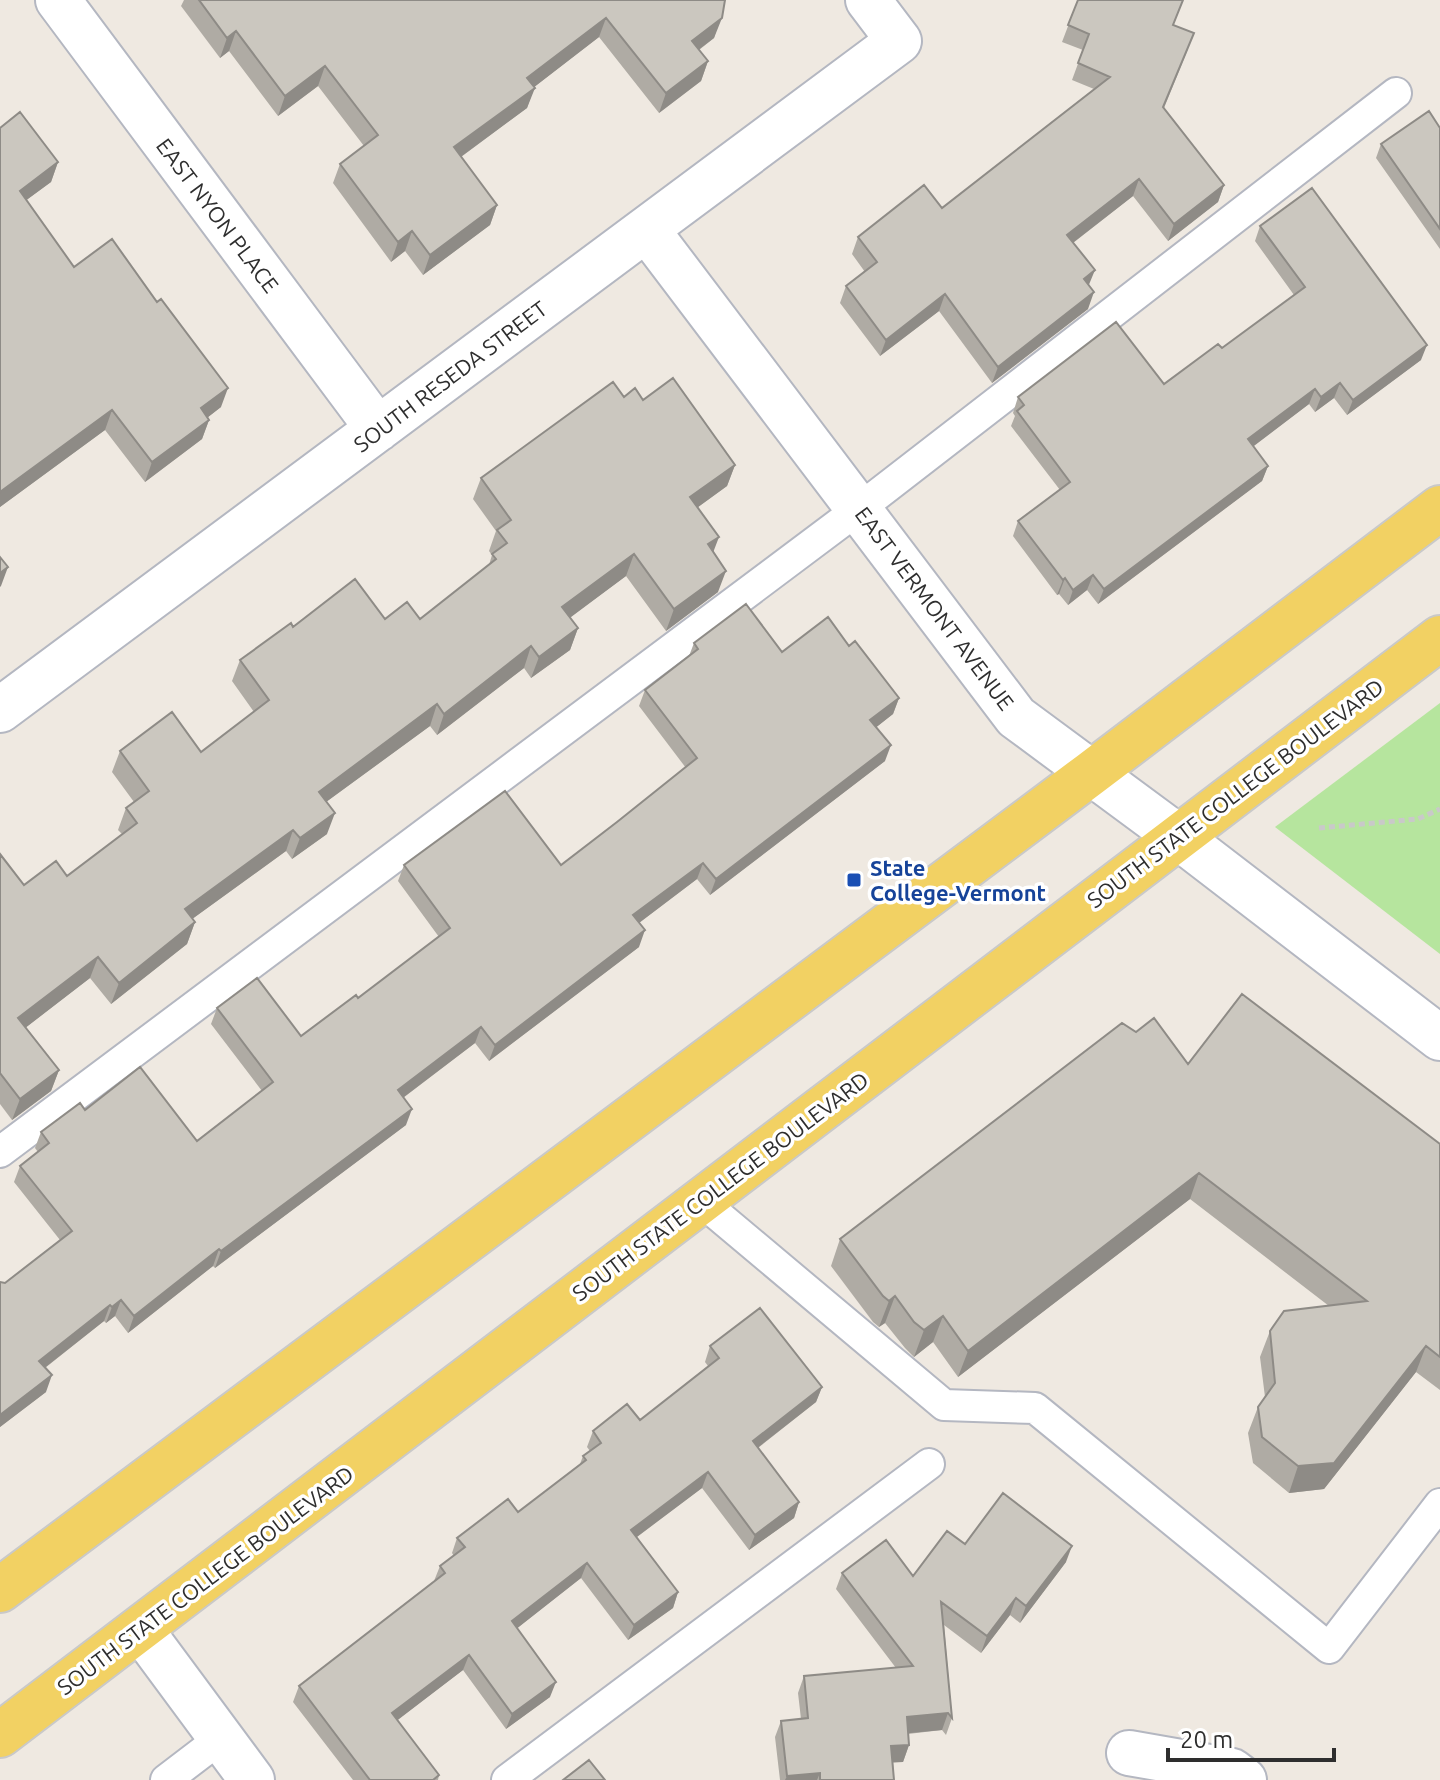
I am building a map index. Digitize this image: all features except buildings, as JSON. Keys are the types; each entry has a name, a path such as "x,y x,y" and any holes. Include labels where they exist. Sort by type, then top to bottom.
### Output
{"main road":[{"path":"0,1590 1090,774 1440,508"},
{"name":"SOUTH STATE COLLEGE BOULEVARD","path":"0,1735 1440,638"}],"street":[{"name":"EAST NYON PLACE","path":"58,0 378,429"},
{"name":"SOUTH RESEDA STREET","path":"0,710 899,41 868,0"},
{"name":"EAST VERMONT AVENUE","path":"647,230 1016,717 1440,1038"},
{"path":"141,1630 252,1780"},
{"path":"1129,1753 1232,1771 1244,1780"}],"lane":[{"path":"0,1152 860,508 1396,93"},
{"path":"701,1201 944,1405 1035,1408 1329,1648 1440,1504"},
{"path":"507,1780 929,1464"},
{"path":"166,1780 221,1738"}],"path":[{"path":"1319,828 1418,819 1440,809"}],"green space":[{"path":"1440,703 1440,954 1275,827"}],"place":[{"name":"State College-Vermont","path":"854,880"}]}
